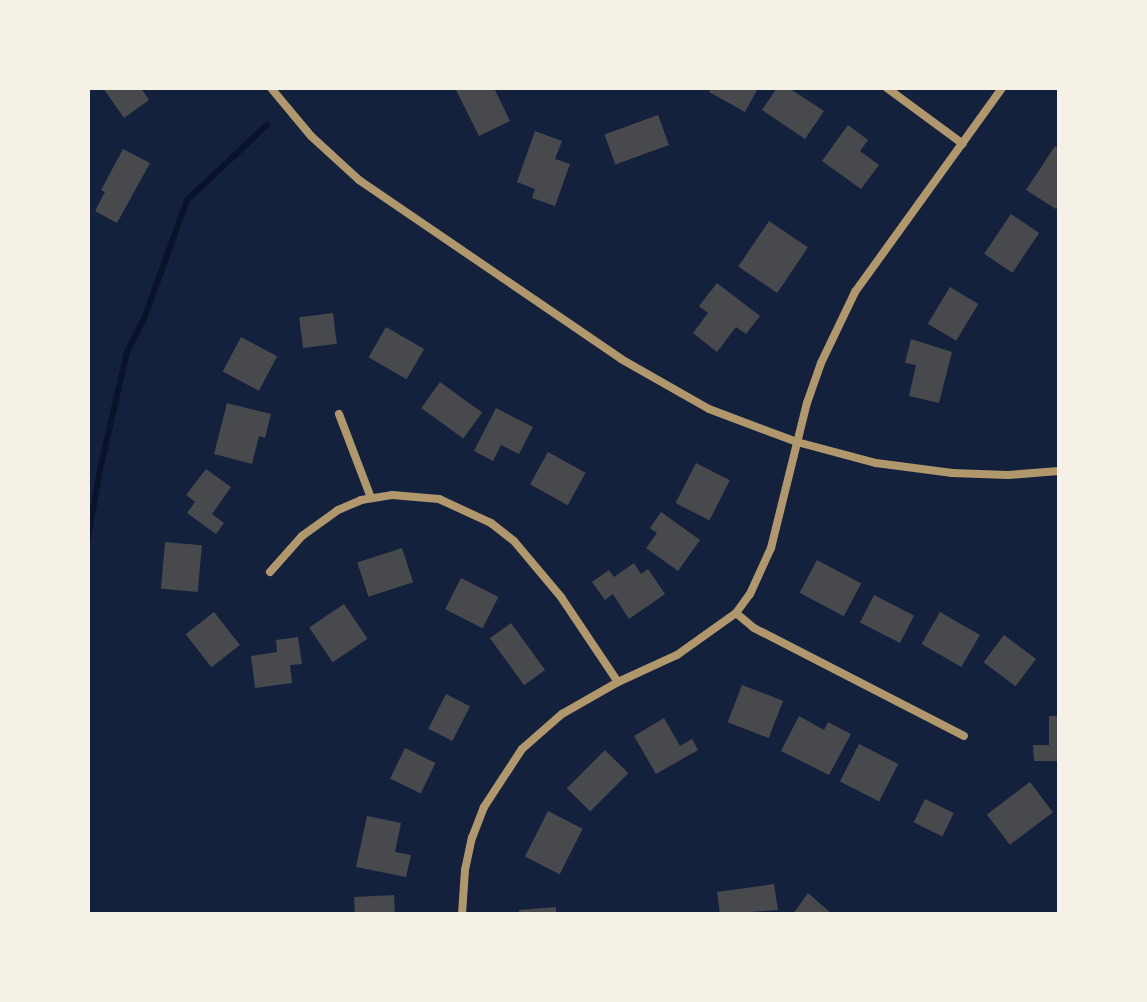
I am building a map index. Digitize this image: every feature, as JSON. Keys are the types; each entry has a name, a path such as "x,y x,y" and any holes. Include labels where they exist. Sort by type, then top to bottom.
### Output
{"street":[{"path":"271,88 311,136 359,180 608,350 709,409 797,442 913,469 1008,475 1059,471"},
{"path":"887,88 963,144"},
{"path":"462,914 472,838 503,775 538,732 618,682 677,655 736,613 750,594 771,548 797,442 821,363 855,292 1002,88"},
{"path":"339,414 371,498"},
{"path":"270,572 319,523 338,510 371,498 403,495 439,499 491,523 538,566 618,682"},
{"path":"736,613 754,628 964,736"}],"building":[{"path":"103,88 141,88 149,100 124,118"},
{"path":"455,88 494,88 510,121 479,136"},
{"path":"711,88 758,88 745,112 709,92"},
{"path":"777,88 789,88 824,111 805,139 762,110"},
{"path":"658,115 669,145 615,165 604,134"},
{"path":"848,125 868,140 860,151 879,165 861,189 822,161"},
{"path":"535,131 562,141 555,159 570,164 555,206 532,198 535,189 517,182"},
{"path":"1055,146 1059,149 1059,204 1056,209 1026,190"},
{"path":"123,149 150,163 117,223 95,211 105,192 101,190"},
{"path":"1011,214 1039,233 1012,273 984,254"},
{"path":"769,221 808,247 777,293 738,267"},
{"path":"717,283 760,316 746,334 736,327 717,352 693,333 708,313 699,306"},
{"path":"950,287 978,304 956,341 928,324"},
{"path":"333,313 337,344 303,348 299,317"},
{"path":"386,327 424,349 407,379 368,357"},
{"path":"241,337 277,356 259,391 223,371"},
{"path":"911,339 952,352 939,403 909,396 916,365 905,363"},
{"path":"440,382 482,413 463,438 421,408"},
{"path":"227,403 271,414 265,438 259,436 252,464 214,454"},
{"path":"496,408 533,427 519,454 501,445 493,461 474,451"},
{"path":"548,452 586,473 568,505 530,484"},
{"path":"696,463 730,480 709,520 676,503"},
{"path":"206,469 231,487 212,514 224,523 216,534 187,513 195,502 186,495"},
{"path":"661,512 700,540 678,571 646,548 657,533 650,528"},
{"path":"165,542 202,545 198,592 161,589"},
{"path":"402,548 413,582 368,597 357,563"},
{"path":"817,560 861,583 844,616 800,593"},
{"path":"634,563 641,574 648,569 665,594 629,619 613,594 605,600 592,582 609,570 614,577"},
{"path":"461,578 498,597 483,628 445,609"},
{"path":"874,595 914,615 900,643 860,623"},
{"path":"344,604 367,639 333,662 309,627"},
{"path":"214,612 240,645 211,667 186,634"},
{"path":"940,612 980,635 961,667 922,644"},
{"path":"511,623 545,670 524,685 490,638"},
{"path":"1004,635 1036,659 1015,686 984,662"},
{"path":"298,637 302,664 290,665 292,683 255,688 251,656 277,652 276,640"},
{"path":"742,685 783,701 769,738 728,722"},
{"path":"446,694 470,706 452,741 428,729"},
{"path":"799,716 824,730 828,722 851,734 829,775 781,751"},
{"path":"1049,716 1059,716 1059,761 1034,761 1033,745 1049,745"},
{"path":"664,718 680,746 692,739 698,750 656,774 634,736"},
{"path":"859,744 898,764 879,801 840,781"},
{"path":"405,748 436,763 421,793 390,779"},
{"path":"605,750 628,773 590,812 567,788"},
{"path":"1030,782 1053,812 1010,845 987,814"},
{"path":"925,799 954,813 942,836 914,822"},
{"path":"548,811 583,829 560,874 525,856"},
{"path":"367,816 401,823 395,852 411,855 406,877 356,867"},
{"path":"774,884 778,910 720,914 717,892"},
{"path":"808,893 832,914 793,914"},
{"path":"394,895 395,914 355,914 354,897"},
{"path":"556,907 556,914 519,914 519,910"}],"waterway":[{"path":"88,539 99,474 127,352 144,319 187,200 267,125"}]}
